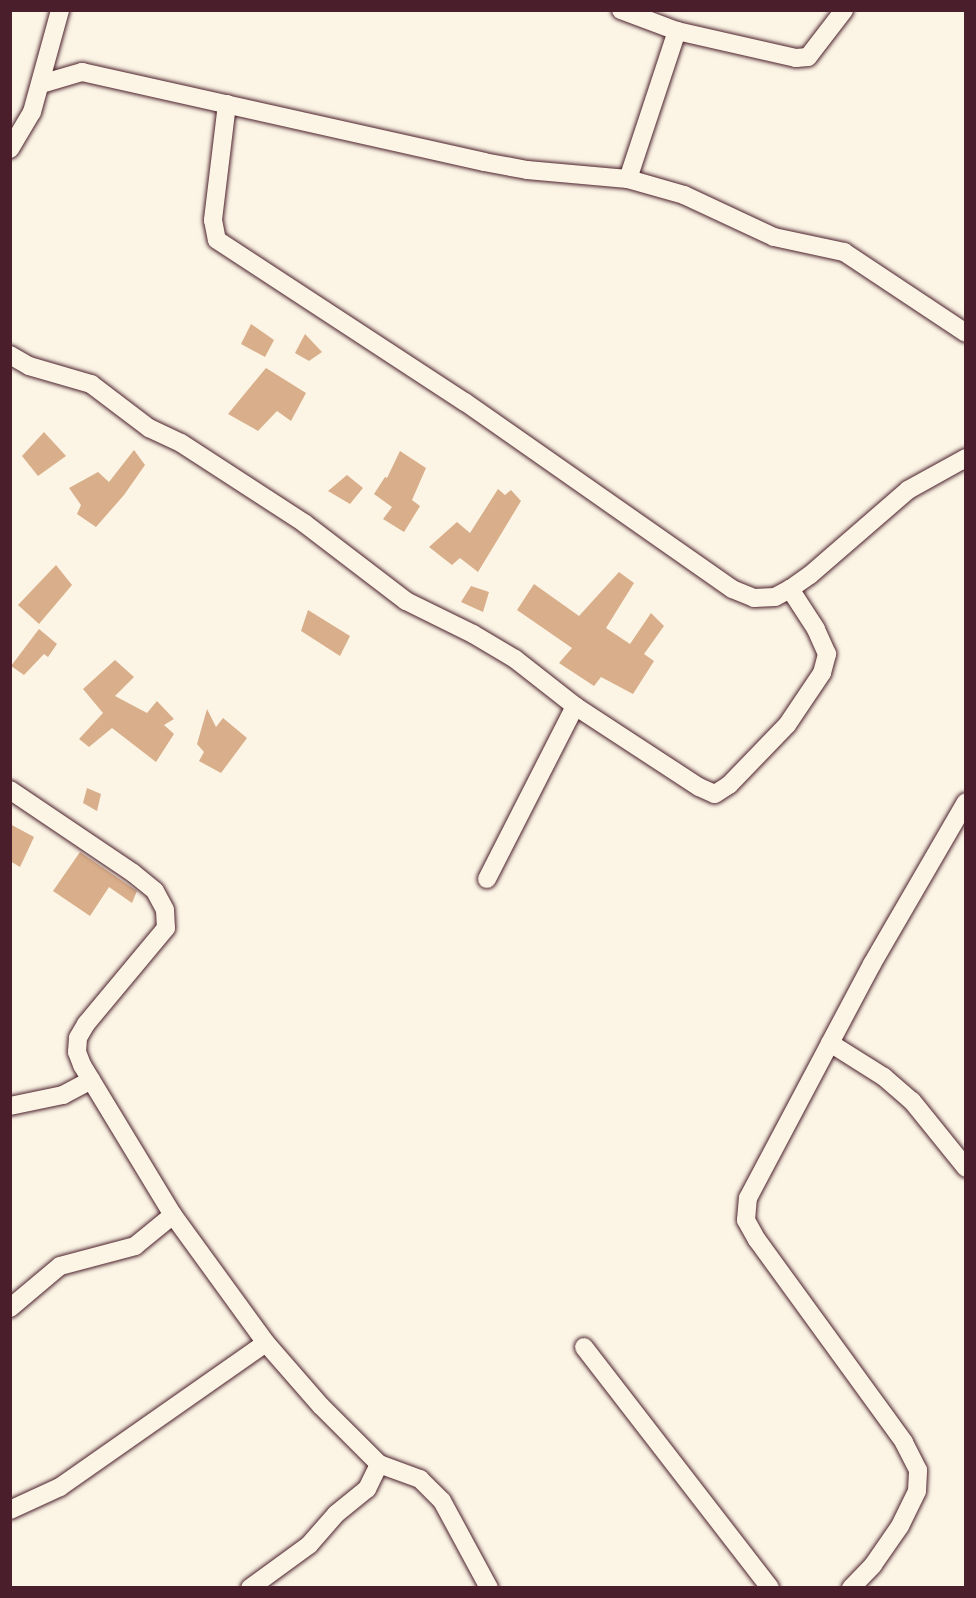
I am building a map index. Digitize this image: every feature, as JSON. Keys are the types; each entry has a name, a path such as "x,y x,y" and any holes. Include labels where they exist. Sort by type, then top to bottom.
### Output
{"street":[{"path":"10,149 32,112 60,10"},
{"path":"621,10 656,17 677,31 784,56 808,57 844,10"},
{"path":"628,179 677,31"},
{"path":"41,84 82,72 484,162 527,170 628,179 684,195 774,237 844,252 966,333"},
{"path":"227,104 213,220 217,240 465,402 732,589 754,598 775,597 790,589 810,575 908,490 966,458"},
{"path":"10,355 29,366 91,384 149,428 180,443 304,523 406,601 473,634 515,659 575,706 699,787 715,794 729,785 787,725 822,673 827,654 816,629 790,589"},
{"path":"488,879 575,706"},
{"path":"10,790 133,873 155,891 165,910 166,928 86,1024 78,1038 77,1052 91,1080 173,1215 266,1343 321,1406 379,1464 420,1479 442,1501 489,1587"},
{"path":"851,1587 873,1565 900,1526 917,1491 918,1470 904,1442 746,1220 748,1198 872,964 966,802"},
{"path":"830,1043 884,1077 912,1101 966,1168"},
{"path":"10,1106 63,1095 91,1080"},
{"path":"10,1308 60,1266 135,1246 173,1215"},
{"path":"10,1510 60,1487 266,1343"},
{"path":"584,1347 770,1587"},
{"path":"250,1587 309,1545 336,1514 367,1489 379,1464"}],"building":[{"path":"251,324 274,340 265,357 241,344"},
{"path":"305,334 322,352 309,361 295,353"},
{"path":"266,368 306,393 291,421 277,411 258,431 228,414"},
{"path":"44,432 66,456 38,476 22,456"},
{"path":"134,450 145,465 124,495 96,527 77,514 81,505 69,488 98,472 109,482"},
{"path":"400,451 426,468 412,500 420,506 404,532 383,519 392,507 374,494 385,477 387,478"},
{"path":"347,475 363,488 350,504 328,491"},
{"path":"498,489 505,495 511,490 521,501 478,572 460,558 452,565 429,547 457,522 470,533"},
{"path":"56,565 72,585 39,624 18,605"},
{"path":"619,572 634,583 606,628 630,644 651,613 664,626 644,654 654,661 633,694 601,677 594,686 559,663 572,648 517,610 534,584 579,616"},
{"path":"471,586 489,592 483,612 461,602"},
{"path":"308,610 350,636 340,656 301,631"},
{"path":"39,629 57,644 48,657 44,654 24,675 11,666"},
{"path":"115,660 134,677 115,696 147,713 157,701 174,719 164,725 174,734 156,762 112,728 89,747 79,739 103,713 83,689"},
{"path":"207,709 216,727 223,718 247,738 221,773 199,761 204,752 197,744"},
{"path":"87,788 101,794 97,811 83,803"},
{"path":"10,824 34,837 20,867 10,861"},
{"path":"80,852 137,891 132,903 109,887 90,916 53,891"}]}
